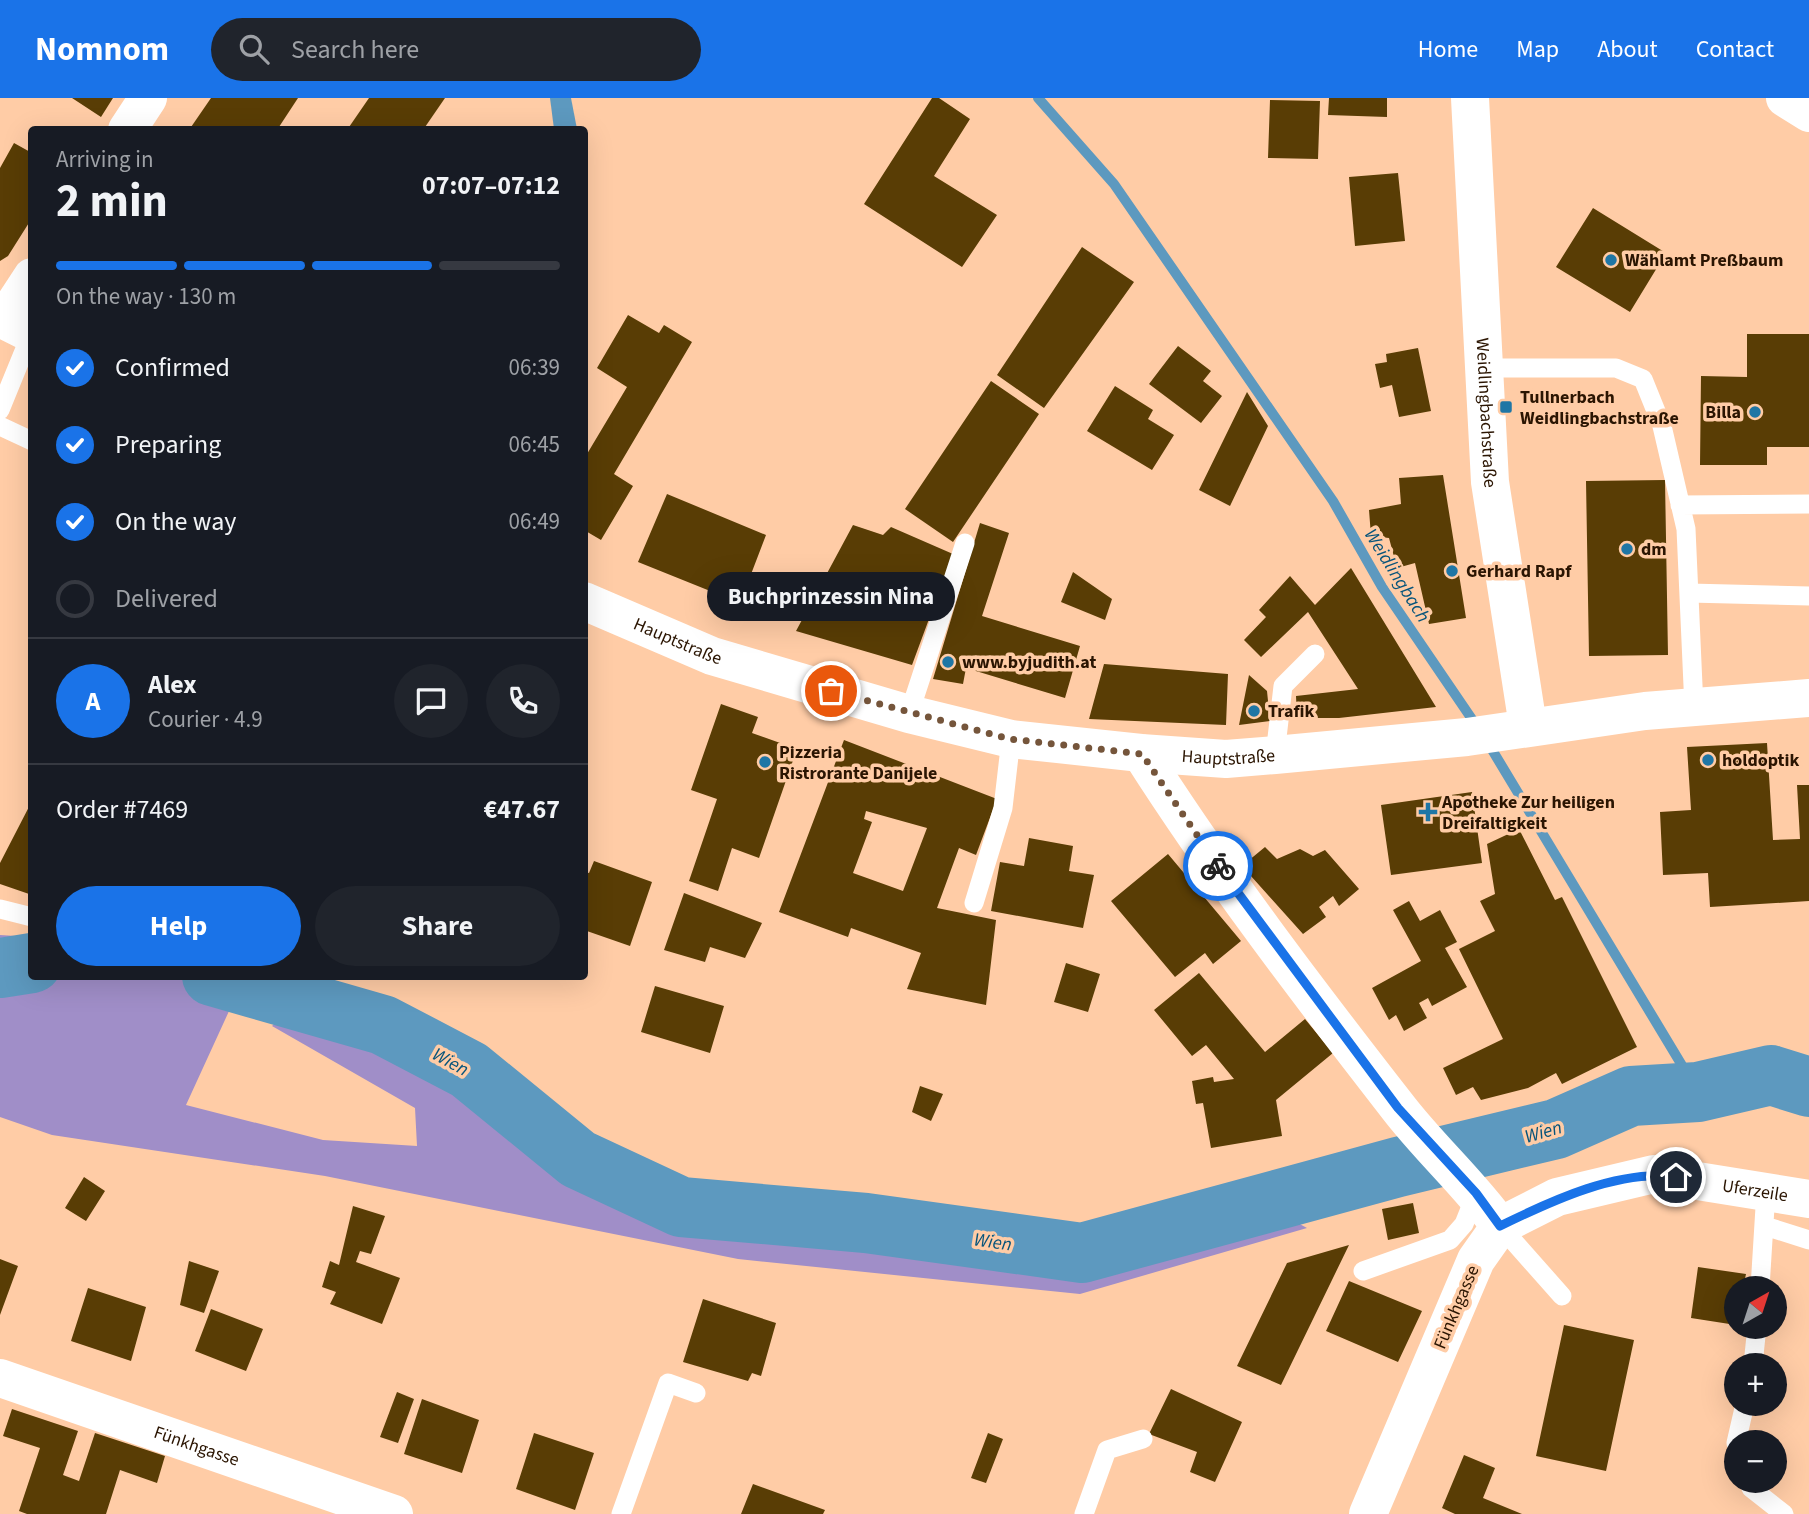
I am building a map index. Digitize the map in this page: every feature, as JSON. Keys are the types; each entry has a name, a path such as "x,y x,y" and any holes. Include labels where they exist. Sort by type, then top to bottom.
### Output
{"main road":[{"path":"130,126 148,98"},
{"name":"Weidlingbachstraße","path":"1470,98 1490,482 1497,732"},
{"path":"1785,98 1809,113"},
{"path":"17,326 28,290"},
{"name":"Hauptstraße","path":"588,603 712,656 909,714 1010,739 1142,754 1226,759 1275,755 1694,708 1809,698"},
{"path":"1142,754 1184,821 1398,1108 1476,1193 1500,1226"},
{"name":"Uferzeile","path":"1500,1226 1558,1197 1654,1174 1766,1209 1809,1199"},
{"name":"Fünkhgasse","path":"1368,1514 1476,1260 1500,1226"},
{"name":"Fünkhgasse","path":"0,1378 394,1514"}],"lane":[{"path":"0,410 17,326"},
{"path":"1482,368 1615,368 1643,379 1662,426 1686,529 1694,708"},
{"path":"0,426 28,439"},
{"path":"1680,505 1809,504"},
{"path":"909,714 965,543"},
{"path":"1689,593 1809,596"},
{"path":"1275,755 1283,685 1315,653"},
{"path":"974,903 1003,808 1010,739"},
{"path":"0,909 28,916"},
{"path":"1363,1271 1450,1240 1464,1224 1476,1193"},
{"path":"1766,1209 1809,1240"},
{"path":"1761,1276 1766,1209"},
{"path":"1500,1226 1562,1296"},
{"path":"621,1514 668,1383 696,1393"},
{"path":"1084,1514 1107,1450 1143,1439"},
{"path":"1757,1493 1784,1514"}],"shaded area":[{"path":"0,935 28,937 28,980 217,980 235,998 186,1105 323,1140 417,1146 415,1108 272,1026 287,1013 394,1038 559,1169 681,1214 876,1235 1068,1264 1281,1214 1307,1228 1080,1294 738,1259 325,1176 52,1135 0,1117"}],"water":[{"path":"550,98 571,98 576,126 554,126"}],"building":[{"path":"72,98 113,98 101,117"},
{"path":"211,98 298,98 280,126 192,126"},
{"path":"369,98 445,98 426,126 350,126"},
{"path":"932,98 939,98 970,119 934,176 997,215 962,267 864,204"},
{"path":"1329,98 1387,98 1387,117 1328,115"},
{"path":"1270,100 1320,101 1318,159 1268,158"},
{"path":"14,143 28,151 28,224 8,256 0,261 0,168"},
{"path":"1398,173 1405,241 1355,246 1349,177"},
{"name":"Wählamt Preßbaum","path":"1593,208 1666,253 1630,312 1556,267"},
{"path":"1082,247 1134,282 1044,408 997,375"},
{"path":"628,315 659,333 664,325 692,342 614,474 633,486 601,540 588,532 588,452 627,387 597,368"},
{"name":"Billa","path":"1747,334 1809,334 1809,447 1767,447 1767,465 1700,465 1701,376 1747,377"},
{"path":"1178,346 1211,371 1203,381 1222,396 1201,423 1149,384"},
{"path":"1418,348 1431,411 1399,417 1392,385 1380,388 1375,364 1387,362 1386,354"},
{"path":"991,381 1039,414 953,542 905,509"},
{"path":"1115,386 1153,410 1148,419 1174,435 1152,470 1087,431"},
{"path":"1247,392 1268,426 1230,506 1199,490"},
{"path":"1443,475 1466,618 1429,624 1415,563 1397,568 1389,538 1371,536 1369,510 1401,504 1399,478"},
{"name":"dm","path":"1665,480 1668,655 1589,656 1586,481"},
{"path":"667,494 766,535 740,603 638,562"},
{"path":"980,523 1009,533 982,616 1080,646 1065,698 966,668 963,684 933,679"},
{"path":"853,525 883,535 891,527 953,554 912,665 796,631"},
{"path":"1351,568 1436,707 1339,718 1297,718 1296,696 1358,689 1308,612 1261,657 1244,640 1266,617 1259,610 1290,576 1315,605"},
{"path":"1073,572 1112,599 1105,620 1061,602"},
{"path":"1104,664 1228,674 1226,725 1089,719"},
{"path":"1249,675 1267,691 1270,721 1239,725"},
{"path":"721,704 758,717 752,733 797,749 759,858 732,848 718,891 689,881 717,799 691,790"},
{"path":"844,740 997,799 976,855 959,848 937,908 996,920 986,1005 907,989 921,953 851,928 848,937 779,912","holes":["866,811 927,828 903,891 853,873 872,822 864,819"]},
{"path":"1767,743 1773,840 1800,839 1797,785 1809,785 1809,901 1710,907 1708,873 1663,875 1660,812 1691,810 1687,747"},
{"path":"1472,792 1482,863 1391,875 1381,805"},
{"path":"28,809 28,894 0,884 0,863"},
{"path":"1519,829 1555,900 1562,897 1637,1047 1562,1084 1556,1073 1528,1088 1481,1100 1473,1087 1456,1095 1443,1068 1503,1039 1459,949 1495,931 1480,901 1495,894 1487,844"},
{"path":"1029,838 1073,846 1069,871 1094,875 1083,928 991,911 1000,862 1024,866"},
{"path":"1265,847 1277,859 1300,849 1313,856 1325,850 1359,889 1339,906 1333,896 1319,907 1326,917 1303,934 1242,866"},
{"path":"1168,854 1241,941 1213,964 1205,953 1175,977 1111,901"},
{"path":"594,861 652,882 630,946 588,931 589,873"},
{"path":"684,893 762,923 745,958 710,947 705,962 664,950"},
{"path":"1409,901 1420,921 1440,910 1457,942 1445,948 1467,987 1432,1006 1428,998 1419,1003 1427,1018 1404,1031 1396,1015 1389,1020 1372,988 1421,961 1393,910"},
{"path":"1066,963 1100,974 1088,1012 1054,1002"},
{"path":"1199,973 1265,1052 1305,1019 1333,1053 1276,1100 1282,1136 1211,1148 1203,1103 1196,1104 1192,1081 1213,1077 1214,1082 1234,1079 1206,1045 1192,1056 1154,1010"},
{"path":"655,986 724,1006 710,1053 641,1032"},
{"path":"920,1086 943,1094 931,1121 912,1112"},
{"path":"84,1177 105,1191 86,1221 65,1208"},
{"path":"1413,1203 1419,1233 1388,1240 1382,1209"},
{"path":"353,1206 385,1216 371,1254 360,1251 356,1262 400,1278 382,1324 330,1304 336,1292 322,1287 330,1261 339,1265"},
{"path":"1349,1245 1281,1385 1237,1366 1287,1263"},
{"path":"0,1259 18,1266 0,1315"},
{"path":"189,1261 219,1271 204,1313 180,1305"},
{"path":"1698,1267 1746,1274 1724,1276 1724,1323 1691,1318"},
{"path":"1349,1281 1422,1311 1398,1362 1326,1331"},
{"path":"88,1288 146,1307 131,1361 71,1341"},
{"path":"703,1299 776,1323 761,1376 752,1373 748,1381 683,1362"},
{"path":"211,1309 263,1329 246,1371 195,1351"},
{"path":"1564,1325 1634,1340 1606,1471 1536,1456"},
{"path":"1171,1389 1242,1422 1215,1482 1190,1472 1197,1452 1149,1434"},
{"path":"397,1392 414,1399 398,1443 380,1437"},
{"path":"422,1399 479,1420 462,1473 404,1454"},
{"path":"12,1409 78,1431 63,1475 79,1481 95,1433 165,1456 157,1483 120,1470 106,1514 27,1514 19,1511 40,1448 3,1436"},
{"path":"534,1433 594,1453 575,1510 516,1489"},
{"path":"988,1433 1003,1439 986,1483 971,1478"},
{"path":"1464,1455 1495,1468 1483,1498 1522,1514 1455,1514 1442,1508"},
{"path":"753,1484 825,1510 823,1514 741,1514"}],"waterway":[{"name":"Weidlingbach","path":"1038,98 1114,184 1333,501 1382,587 1478,728"},
{"name":"Weidlingbach","path":"1488,743 1698,1092"},
{"name":"Wien","path":"0,968 28,964"},
{"name":"Wien","path":"226,980 383,1025 469,1070 578,1159 681,1207 866,1223 1082,1253 1398,1167 1556,1129 1631,1096 1698,1092 1771,1075 1809,1087"}],"way so far":[{"path":"831,691 1010,739 1142,754 1184,821 1218,866"}],"place":[{"name":"Wählamt Preßbaum","path":"1611,260"},
{"name":"Tullnerbach Weidlingbachstraße","path":"1506,407"},
{"name":"Billa","path":"1755,412"},
{"name":"dm","path":"1627,549"},
{"name":"Gerhard Rapf","path":"1452,571"},
{"name":"www.byjudith.at","path":"948,662"},
{"name":"Buchprinzessin Nina","path":"831,691"},
{"name":"Trafik","path":"1254,711"},
{"name":"holdoptik","path":"1708,760"},
{"name":"Pizzeria Ristrorante Danijele","path":"765,762"},
{"name":"Apotheke Zur heiligen Dreifaltigkeit","path":"1428,812"}],"route":[{"path":"1218,866 1398,1108 1476,1193 1500,1226 1558,1197 1654,1174 1676,1177"}]}
